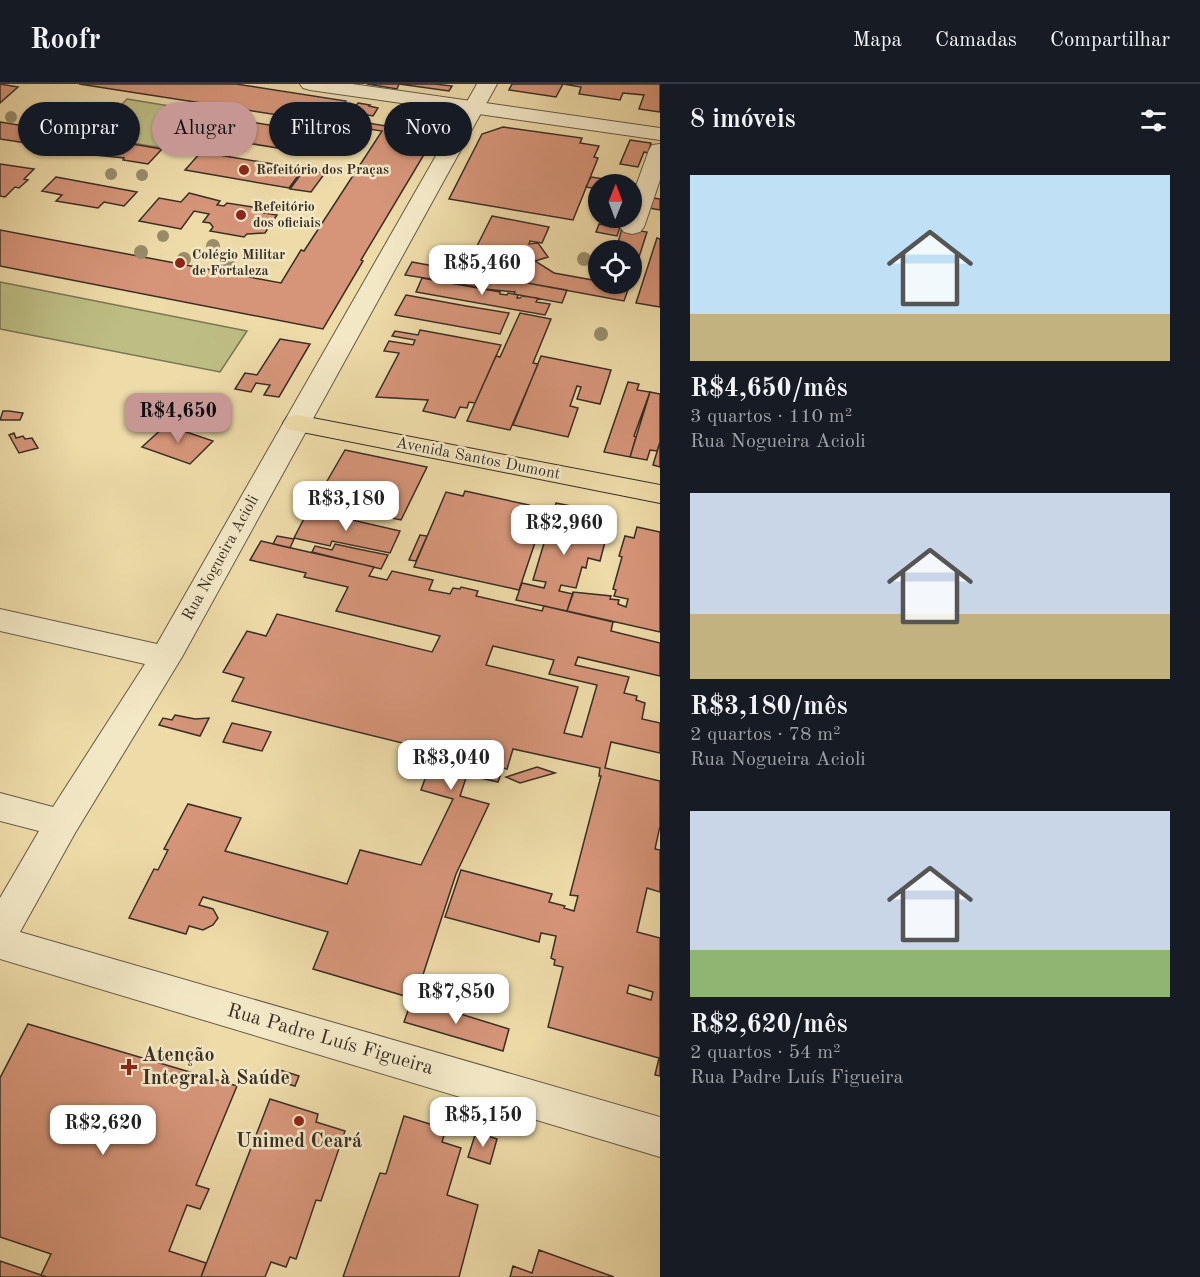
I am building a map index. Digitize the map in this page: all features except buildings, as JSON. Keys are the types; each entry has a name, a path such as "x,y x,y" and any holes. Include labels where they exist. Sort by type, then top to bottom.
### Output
{"main road":[{"name":"Avenida Santos Dumont","path":"297,423 660,494"}],"street":[{"path":"309,84 660,135"},
{"name":"Rua Nogueira Acioli","path":"0,933 62,824 166,657 487,84"},
{"path":"642,200 660,150"},
{"path":"0,620 166,657"},
{"path":"0,807 62,824"},
{"name":"Rua Padre Luís Figueira","path":"0,943 660,1137"}],"green space":[{"path":"127,99 152,103 152,146 140,144 140,102 124,102"},
{"path":"0,282 247,331 220,372 0,329"}],"place":[{"name":"Refeitório dos Praças","path":"244,170"},
{"name":"Refeitório dos oficiais","path":"241,215"},
{"name":"Colégio Militar de Fortaleza","path":"180,263"},
{"name":"Atenção Integral à Saúde","path":"129,1067"},
{"name":"Unimed Ceará","path":"299,1121"}]}
